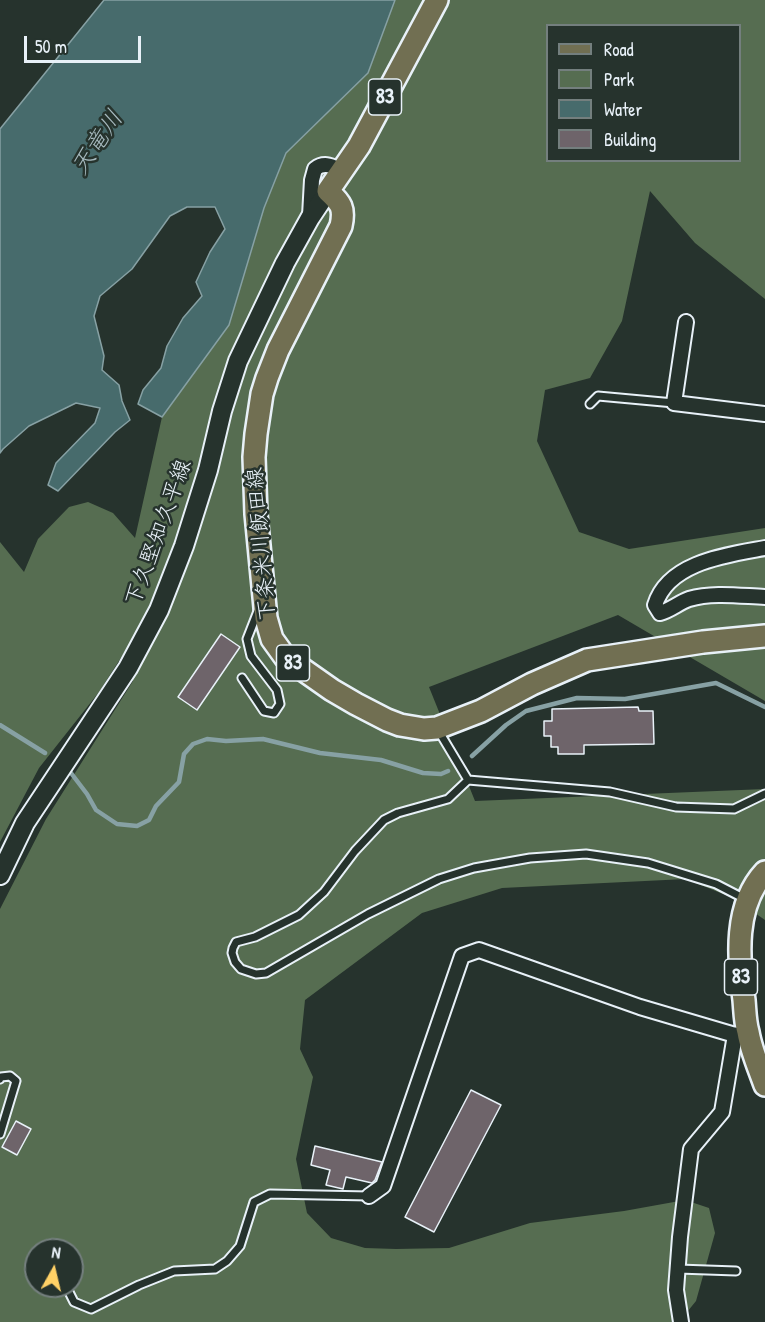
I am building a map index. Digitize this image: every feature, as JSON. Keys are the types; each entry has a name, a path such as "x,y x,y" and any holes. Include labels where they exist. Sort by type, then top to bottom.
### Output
{"main road":[{"name":"83","path":"328,191 359,146 437,0"},
{"name":"下久堅知久平線","path":"0,875 25,824 128,668 159,610 184,546 238,361 285,262 328,191"},
{"name":"下条米川飯田線","path":"328,191 343,210 341,226 278,350 262,393 256,435 254,458 256,514 263,597 272,639 285,657 332,690 387,720 424,729 437,728 481,711 532,684 587,660 703,642 765,636"},
{"name":"83","path":"765,872 757,880 747,900 741,930 740,953 741,1034 765,1085"}],"street":[{"path":"310,218 312,180 315,169 327,164 343,171"},
{"path":"686,322 674,403 765,414"},
{"path":"765,548 724,556 699,564 674,576 658,596 654,605 660,613 690,599 708,595 765,597"},
{"path":"369,1196 382,1186 462,956 479,950 640,1007 741,1034 722,1112 691,1149 676,1290 681,1322"}],"lane":[{"path":"590,404 598,396 674,403"},
{"path":"242,678 264,711 274,713 280,704 277,690 251,656 247,639 263,597"},
{"path":"437,728 468,780"},
{"path":"747,900 716,884 648,863 586,854 530,858 474,868 439,879 368,914 266,973 256,974 241,969 232,953 236,942 255,937 299,915 324,892 355,851 384,820 398,813 448,799 468,780 610,792 676,807 734,809 765,794"},
{"path":"0,1079 10,1076 16,1081 0,1134"},
{"path":"72,1298 74,1302 91,1309 174,1270 215,1269 240,1246 254,1202 270,1194 369,1196"},
{"path":"678,1269 736,1271"}],"green space":[{"path":"395,0 765,0 765,299 695,243 650,191 622,321 590,378 545,390 537,441 579,532 629,549 765,528 765,701 618,615 429,687 475,801 765,789 765,920 733,898 686,879 502,888 422,913 305,1000 300,1049 313,1077 296,1159 307,1213 331,1238 365,1248 449,1248 530,1223 624,1211 685,1200 709,1208 715,1233 696,1301 679,1322 0,1322 0,909 46,819 133,681 133,639 99,692 39,768 0,842 0,542 24,572 38,539 69,507 88,502 113,513 135,538 162,417 229,325 264,208 286,153 368,73"}],"water":[{"name":"天竜川","path":"104,0 395,0 368,73 286,153 264,208 229,325 162,417 138,404 143,390 161,368 167,346 183,318 202,296 196,282 210,252 225,229 215,207 187,207 170,216 132,269 100,296 94,316 104,356 102,370 119,385 122,401 130,420 115,432 58,491 48,485 56,463 95,423 100,408 76,403 29,426 0,453 0,129"}],"building":[{"path":"221,634 240,647 197,710 178,697"},
{"path":"638,707 639,711 653,711 654,744 584,745 584,754 558,754 558,747 551,747 551,736 544,736 544,721 552,721 552,709"},
{"path":"471,1090 501,1105 434,1232 405,1217"},
{"path":"16,1121 31,1129 17,1155 2,1147"},
{"path":"315,1146 382,1162 375,1180 372,1183 346,1177 343,1189 326,1185 330,1170 311,1165"}],"waterway":[{"path":"472,756 506,725 526,711 577,698 625,699 716,683 765,707"},
{"path":"0,725 45,753"},
{"path":"71,773 96,810 117,824 137,826 149,820 156,806 179,782 184,754 193,744 207,739 226,741 263,739 320,753 381,760 423,773 441,774 448,771"}]}
